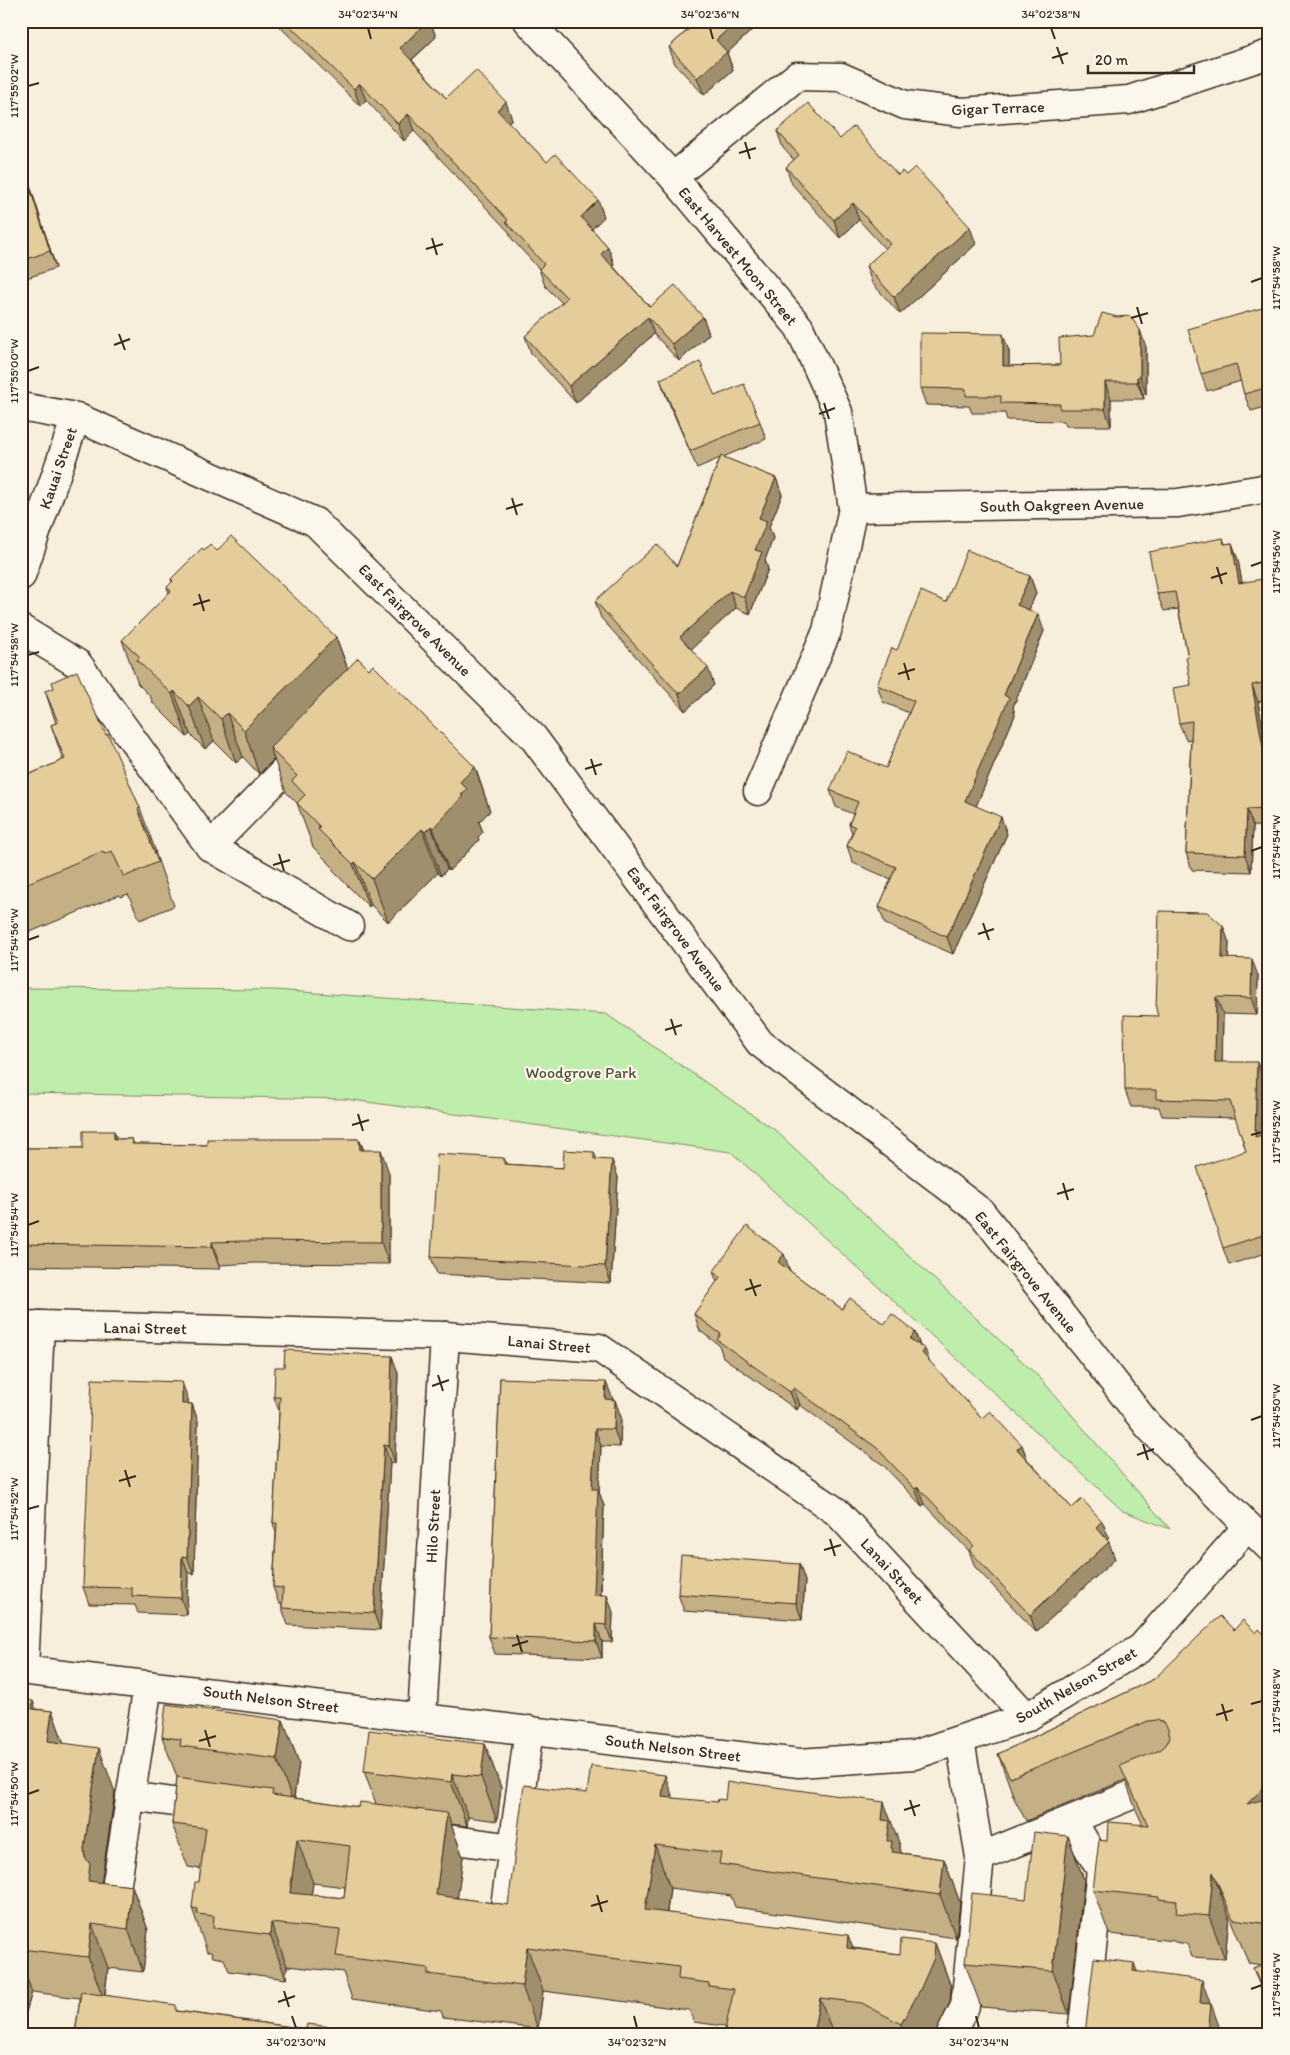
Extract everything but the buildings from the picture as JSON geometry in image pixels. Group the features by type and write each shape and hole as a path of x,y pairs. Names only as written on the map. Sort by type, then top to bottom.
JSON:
{"street":[{"name":"East Harvest Moon Street","path":"528,21 673,178 799,327 838,412 853,508 827,631 758,791"},
{"name":"Gigar Terrace","path":"673,178 797,76 841,77 905,105 961,112 1129,100 1269,54"},
{"name":"East Fairgrove Avenue","path":"21,407 76,417 315,522 533,737 760,1043 981,1212 1149,1427 1269,1547"},
{"name":"Kauai Street","path":"21,576 76,417"},
{"name":"South Oakgreen Avenue","path":"853,508 1178,503 1269,488"},
{"path":"21,629 78,664 210,847 349,926"},
{"path":"210,847 320,735"},
{"path":"23,1670 31,1326"},
{"name":"Lanai Street","path":"31,1326 445,1336 599,1348 836,1512 1027,1716"},
{"name":"Hilo Street","path":"422,1717 445,1336"},
{"name":"South Nelson Street","path":"23,1670 799,1763 914,1755 1027,1716 1141,1648 1248,1526"},
{"path":"115,1894 148,1685"},
{"path":"502,1928 529,1730"},
{"path":"951,2034 965,2006 980,1857 960,1740"},
{"path":"980,1857 1170,1779"},
{"path":"130,1796 238,1811"},
{"path":"1072,1820 1101,1870 1082,2034"},
{"path":"395,1832 513,1848"}],"green space":[{"name":"Woodgrove Park","path":"21,988 275,990 606,1014 775,1130 1040,1378 1170,1529 1123,1511 731,1152 345,1099 21,1093"}]}
